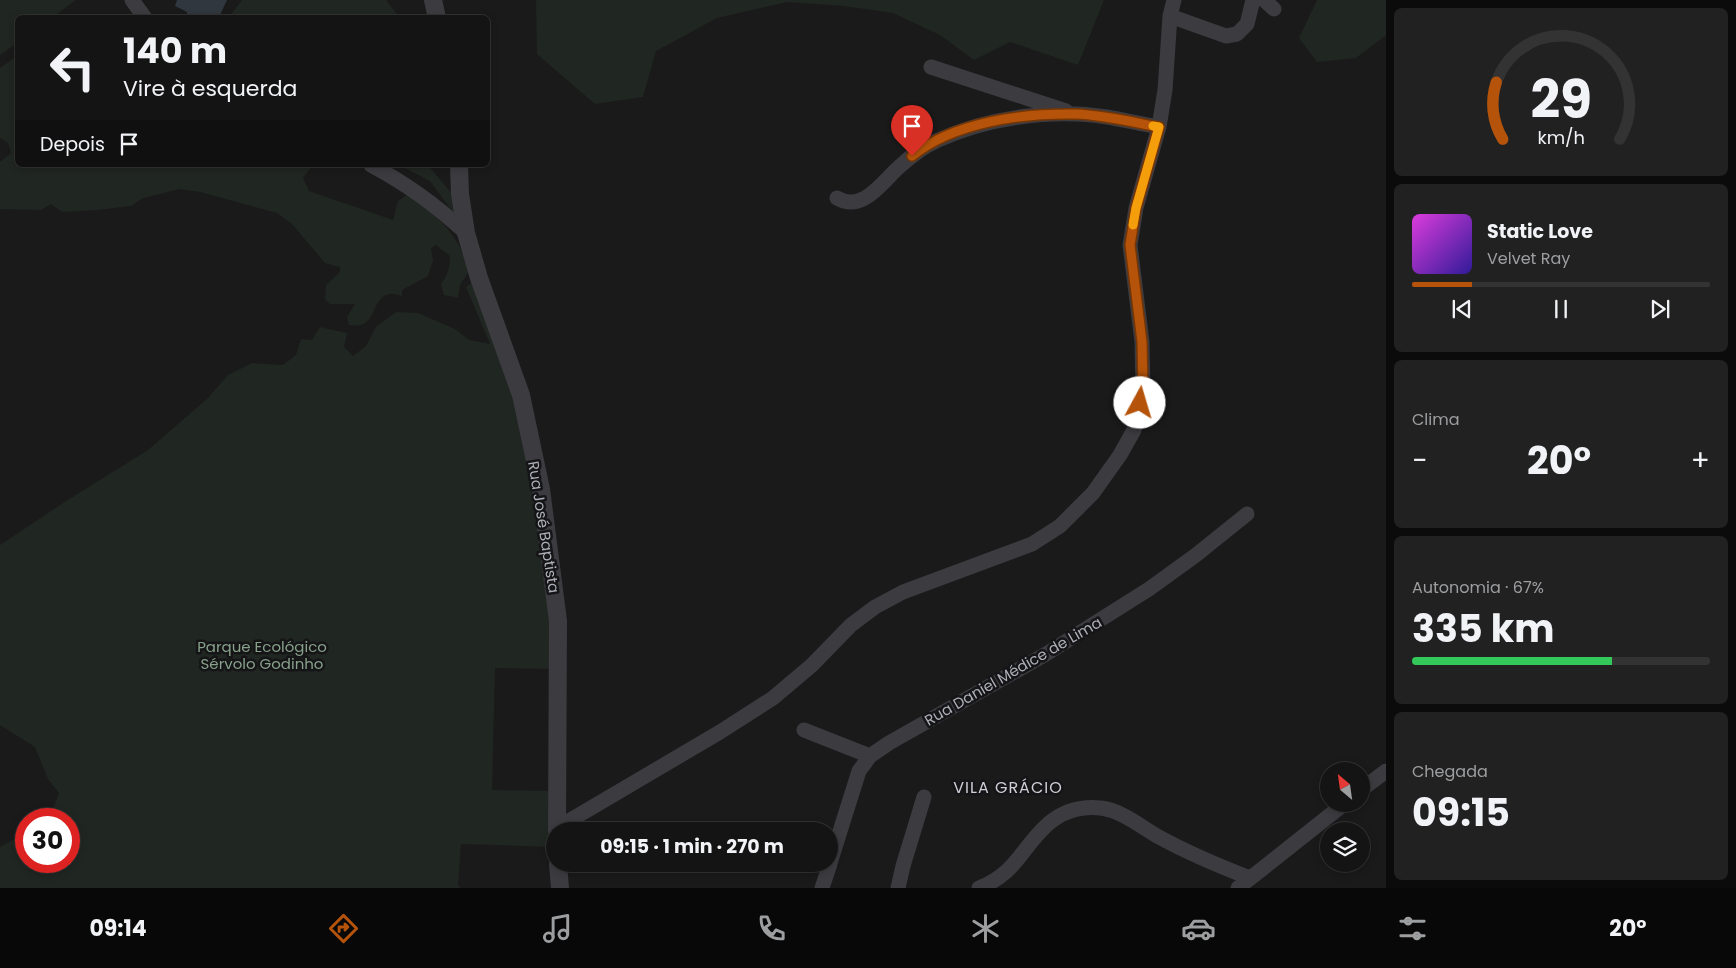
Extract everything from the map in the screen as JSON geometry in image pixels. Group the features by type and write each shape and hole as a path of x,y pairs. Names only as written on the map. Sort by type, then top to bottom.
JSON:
{"street":[{"path":"132,0 143,15"},
{"path":"433,0 436,15"},
{"path":"570,822 773,698 812,665 851,625 875,607 904,592 1032,544 1060,526 1093,493 1120,455 1134,430 1143,390 1142,342 1130,245 1136,208 1159,127 1165,90 1170,16 1174,0"},
{"path":"1170,16 1226,36 1237,34 1247,24 1253,0"},
{"path":"931,68 1077,114"},
{"path":"837,198 844,202 854,203 866,199 899,167 925,146 959,130 1018,117 1077,114 1106,117 1159,127"},
{"path":"374,167 433,204 466,233"},
{"name":"Rua José Baptista","path":"459,167 460,194 466,233 521,395 540,489 558,621 557,822"},
{"name":"Rua Daniel Médice de Lima","path":"838,837 859,770 870,756 889,743 1046,654 1149,589 1196,555 1247,514"},
{"path":"804,730 870,756"},
{"path":"1370,783 1386,771"},
{"path":"898,888 924,797"},
{"path":"979,888 995,881 1009,871 1047,825 1061,814 1075,809 1101,808 1122,814 1160,838 1202,858 1244,883 1334,812"},
{"path":"559,872 560,888"},
{"name":"Rua Daniel Médice de Lima","path":"822,888 827,872"}],"green space":[{"path":"0,0 76,0 56,15 15,15 15,44 0,55"},
{"path":"242,0 386,0 397,15 231,15"},
{"path":"536,0 1104,0 1078,65 1010,42 974,60 940,35 893,13 844,6 787,2 717,18 656,51 643,97 595,104 537,54"},
{"path":"1317,0 1386,0 1386,35 1356,58 1317,62 1299,38"},
{"path":"15,57 15,167 311,167 303,178 309,191 393,220 398,201 407,195 438,219 459,245 470,270 460,285 458,298 444,295 441,284 448,271 450,256 436,245 431,248 433,260 428,276 402,290 402,296 393,294 380,299 366,323 349,325 347,317 355,304 330,304 325,299 326,285 340,272 340,267 325,263 292,224 277,213 200,192 180,189 143,198 131,206 98,210 62,212 51,204 41,210 0,209 0,162 11,153 8,143 0,138 0,68"},
{"path":"403,167 430,167 458,201 458,219 430,181"},
{"name":"Parque Ecológico Sérvolo Godinho","path":"473,282 507,372 528,449 547,585 552,669 495,668 492,790 553,791 554,822 546,822 546,847 461,844 458,885 460,888 0,888 0,847 15,839 15,873 80,873 80,808 53,808 59,793 48,779 35,747 0,725 0,545 148,450 208,398 228,375 252,363 283,365 296,355 301,339 312,340 320,327 347,333 344,347 353,356 366,346 376,327 396,312 418,313 455,329 469,340 490,344 466,287"}],"shaded area":[{"path":"177,0 227,0 220,15 187,15 187,12 175,6"}],"slow traffic":[{"path":"1133,225 1146,170 1159,127 1153,126"}],"district":[{"name":"VILA GRÁCIO","path":"1008,787"}],"route":[{"path":"912,156 925,146 959,130 1018,117 1077,114 1106,117 1159,127 1136,208 1130,245 1142,342 1143,390 1140,403"}]}
